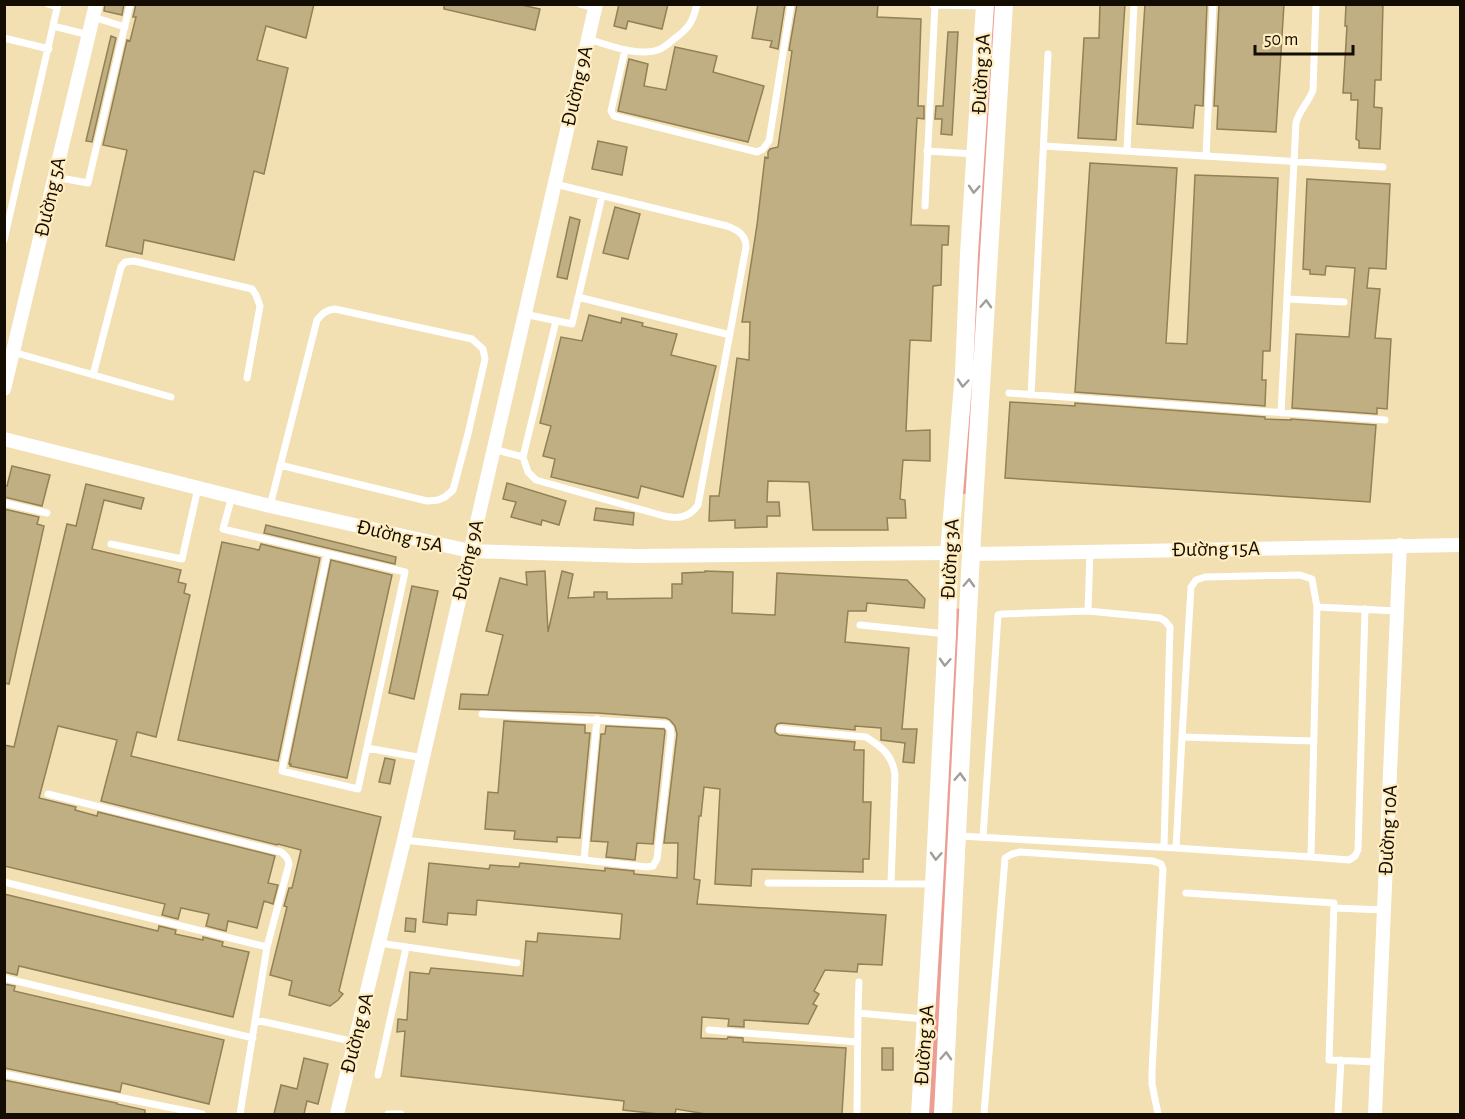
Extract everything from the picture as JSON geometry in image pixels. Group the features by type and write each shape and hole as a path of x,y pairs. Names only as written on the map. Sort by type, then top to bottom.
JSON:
{"street":[{"name":"Đường 3A","path":"943,1114 970,554 1004,4"},
{"name":"Đường 3A","path":"920,1114 947,634 949,553 964,372 985,5"},
{"name":"Đường 9A","path":"337,1114 404,840 596,6"},
{"name":"Đường 5A","path":"5,383 94,11"},
{"name":"Đường 15A","path":"4,439 270,506 470,551 633,556 949,553"},
{"name":"Đường 10A","path":"1375,1114 1400,545"},
{"name":"Đường 15A","path":"970,554 1461,545"},
{"path":"949,553 970,554"}],"lane":[{"path":"4,240 58,6 48,4"},
{"path":"55,177 88,183 130,4"},
{"path":"580,4 596,6"},
{"path":"588,39 625,50 650,52 661,49 690,26 697,4"},
{"path":"625,50 611,111 614,116 757,152 769,141 791,4"},
{"path":"1127,151 1134,4"},
{"path":"1206,156 1213,4"},
{"path":"1281,413 1294,161 1298,118 1313,90 1316,4"},
{"path":"924,206 934,5 985,5"},
{"path":"94,11 125,27"},
{"path":"53,26 89,35"},
{"path":"4,38 49,49"},
{"path":"1031,395 1048,54"},
{"path":"1044,146 1383,167"},
{"path":"927,151 976,154"},
{"path":"555,184 727,226 738,231 746,243 698,505 688,515 671,518 536,480 528,472 523,457 556,321"},
{"path":"524,314 572,324 602,196"},
{"path":"93,375 121,267 125,262 134,261 252,289 260,306 247,378"},
{"path":"578,297 730,336"},
{"path":"1287,299 1344,302"},
{"path":"270,506 280,465 317,320 323,312 335,309 472,339 483,349 485,359 464,452 453,490 445,497 427,501 280,465"},
{"path":"13,352 171,397"},
{"path":"1009,393 1385,420"},
{"path":"493,449 523,457"},
{"path":"111,544 182,559 198,488"},
{"path":"232,496 223,530 327,554 405,572 358,789 282,771 327,554"},
{"path":"4,503 47,513"},
{"path":"1088,611 1090,552"},
{"path":"1176,848 1191,587 1196,580 1205,577 1300,575 1312,579 1317,607 1311,857"},
{"path":"1317,607 1397,611"},
{"path":"957,836 1349,860 1358,850 1365,609"},
{"path":"983,837 998,615 1088,611 1160,618 1170,627 1164,847"},
{"path":"860,625 947,634"},
{"path":"404,840 653,866 657,859 671,734 666,724 482,714"},
{"path":"584,860 597,719"},
{"path":"780,729 866,737 889,757 894,764 895,775 891,883"},
{"path":"1182,737 1314,741"},
{"path":"367,748 423,758"},
{"path":"48,794 286,855 289,864 267,947 240,1114"},
{"path":"984,1114 1005,858 1020,852 1153,861 1161,864 1163,869 1152,1071 1158,1114"},
{"path":"4,882 267,947"},
{"path":"768,883 934,884"},
{"path":"1186,893 1334,903 1329,1060 1378,1062"},
{"path":"1334,908 1384,910"},
{"path":"379,943 517,963"},
{"path":"378,1075 406,948"},
{"path":"4,978 253,1038"},
{"path":"857,1112 859,982"},
{"path":"858,1013 926,1019"},
{"path":"256,1020 355,1042"},
{"path":"709,1030 857,1042"},
{"path":"1338,1114 1341,1060"},
{"path":"4,1074 202,1114"},
{"path":"388,1114 401,1114"}],"shaded area":[{"path":"992,5 996,5 967,494 961,494"},
{"path":"955,608 960,609 935,1114 927,1114"}],"building":[{"path":"105,4 124,4 122,15 104,11"},
{"path":"136,4 314,4 306,38 266,26 257,60 288,68 264,174 254,171 234,260 144,240 142,254 106,246 127,150 103,145 127,40 130,41 136,17 133,17"},
{"path":"444,4 517,4 540,9 535,30 444,9"},
{"path":"619,4 668,4 662,29 628,21 626,29 614,26"},
{"path":"758,4 785,4 778,49 770,47 772,41 752,38"},
{"path":"797,4 878,4 877,17 921,19 918,106 924,106 924,119 917,118 911,225 949,226 948,245 942,245 941,285 933,286 931,341 910,340 906,431 930,430 930,461 903,460 900,499 905,500 906,518 887,518 888,530 813,530 809,482 768,481 767,502 779,502 780,516 767,516 767,527 735,528 735,520 709,521 710,496 719,496 737,358 749,360 750,322 742,322 765,157 768,158 770,149 778,147 792,51 789,50"},
{"path":"1100,4 1125,4 1116,140 1078,138 1084,38 1099,38"},
{"path":"1145,4 1207,4 1203,106 1195,105 1193,128 1137,124"},
{"path":"1219,4 1284,4 1276,132 1217,129 1218,106 1214,106"},
{"path":"1346,4 1383,4 1381,80 1375,80 1374,107 1382,108 1380,149 1359,148 1359,141 1356,139 1358,100 1351,100 1351,93 1343,93"},
{"path":"948,32 958,32 952,135 941,134 942,119 935,119 936,106 943,106"},
{"path":"111,36 116,38 92,142 86,141"},
{"path":"675,47 717,56 713,72 764,86 748,142 618,111 629,59 648,64 644,86 666,90"},
{"path":"598,141 627,147 622,175 592,169"},
{"path":"1090,163 1177,168 1166,343 1187,344 1195,175 1278,178 1270,351 1263,351 1262,380 1266,380 1265,406 1075,392"},
{"path":"1307,179 1390,184 1386,269 1369,268 1367,288 1380,289 1375,338 1391,339 1387,409 1377,408 1377,414 1292,408 1296,334 1349,337 1355,268 1326,266 1325,275 1310,274 1310,270 1303,269"},
{"path":"615,207 640,214 628,259 603,253"},
{"path":"570,217 580,220 567,279 557,277"},
{"path":"589,315 621,323 622,318 643,323 642,326 677,334 671,355 716,366 683,497 641,486 638,498 551,477 555,459 543,456 551,426 540,423 561,337 582,341"},
{"path":"1010,402 1075,406 1075,403 1265,417 1265,419 1376,425 1370,502 1005,478"},
{"path":"12,466 50,475 42,506 4,497 4,486 7,486"},
{"path":"507,483 566,501 559,525 542,520 541,525 511,517 516,502 503,499"},
{"path":"86,484 144,498 141,509 104,500 92,549 181,570 178,582 186,584 184,593 190,595 156,737 137,732 131,756 381,817 339,991 343,994 330,1006 289,995 292,981 270,975 287,907 284,906 289,888 292,888 301,850 101,801 117,740 58,726 39,798 76,807 75,810 97,816 98,812 275,856 268,883 278,885 273,904 264,901 257,928 228,921 226,931 206,926 209,914 181,908 178,919 162,915 165,904 4,866 4,745 14,747 67,524 76,526"},
{"path":"596,508 634,513 633,525 594,520"},
{"path":"4,509 39,517 37,524 44,526 9,684 4,683"},
{"path":"266,525 396,557 395,564 264,533"},
{"path":"222,542 259,550 261,544 320,558 278,761 178,740"},
{"path":"331,560 392,575 347,778 289,764"},
{"path":"545,571 548,632 562,571 573,574 568,598 594,597 594,592 607,592 607,599 672,598 672,584 682,584 682,573 733,572 732,613 775,615 777,573 907,580 925,599 924,608 867,603 866,611 848,611 845,642 909,648 902,729 917,729 914,763 903,762 905,743 881,740 881,728 855,726 855,730 781,723 775,728 775,732 779,735 855,742 854,750 864,750 863,802 871,802 869,859 863,859 863,872 752,869 751,886 715,884 720,789 704,787 701,816 699,816 694,879 700,880 697,904 886,915 882,965 858,964 857,972 825,970 814,991 819,994 813,1004 817,1006 808,1024 744,1020 744,1027 728,1026 729,1019 702,1017 701,1038 743,1038 743,1042 846,1048 842,1114 706,1114 676,1109 675,1114 659,1114 623,1110 624,1101 401,1076 405,1031 397,1032 398,1019 407,1020 410,972 429,974 431,968 523,976 526,941 537,942 538,933 620,939 622,914 477,900 476,915 448,913 447,925 423,922 429,863 489,869 490,865 519,867 520,863 605,871 605,868 634,871 634,874 677,878 678,843 664,843 677,734 670,720 597,713 459,709 461,694 488,695 503,635 486,631 500,578 527,585 526,572"},
{"path":"412,586 438,591 414,699 389,693"},
{"path":"504,721 585,725 585,733 590,733 580,838 557,837 557,842 514,839 515,831 485,829 488,792 498,793"},
{"path":"606,726 664,729 665,731 653,844 637,843 635,860 606,857 608,842 591,841 601,734 605,734"},
{"path":"385,758 395,760 390,784 379,782"},
{"path":"4,894 158,931 159,926 176,930 175,934 203,940 203,937 223,942 222,946 249,952 233,1017 19,966 17,975 4,972"},
{"path":"406,918 416,919 415,932 405,931"},
{"path":"4,984 15,986 14,991 224,1040 209,1104 122,1083 120,1092 4,1068"},
{"path":"882,1048 893,1048 893,1070 882,1070"},
{"path":"304,1058 328,1064 318,1104 307,1101 304,1114 274,1114 281,1085 297,1089"},
{"path":"4,1080 117,1103 145,1110 145,1114 4,1114"}]}
